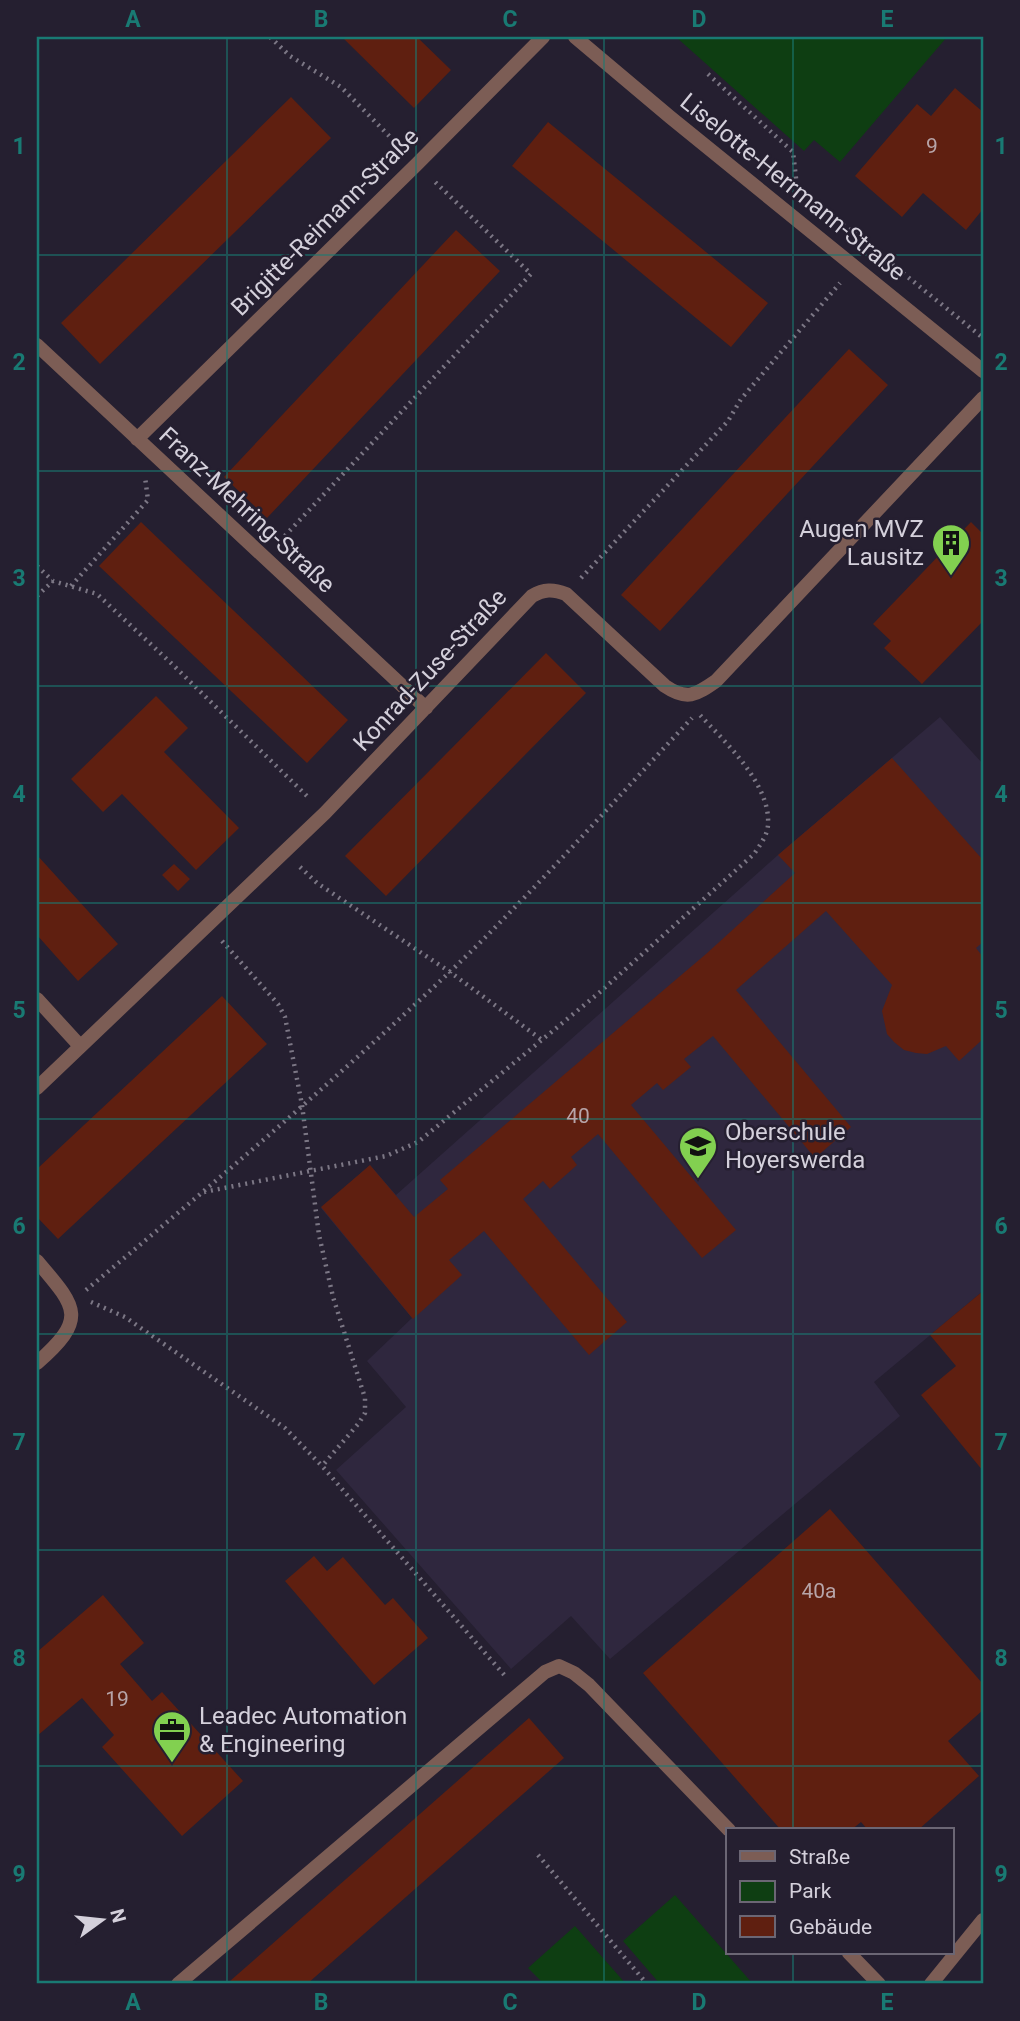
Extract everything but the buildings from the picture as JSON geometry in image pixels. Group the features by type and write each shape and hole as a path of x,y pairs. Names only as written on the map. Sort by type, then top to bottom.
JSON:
{"street":[{"name":"Brigitte-Reimann-Straße","path":"137,439 543,37"},
{"name":"Liselotte-Herrmann-Straße","path":"575,37 983,372"},
{"name":"Franz-Mehring-Straße","path":"37,345 426,708"},
{"path":"566,594 665,686 683,696 693,695 716,681 983,398"},
{"name":"Konrad-Zuse-Straße","path":"37,1088 325,813 532,596 541,591 554,590 566,594"},
{"path":"37,999 80,1046"},
{"path":"37,1261 74,1301 71,1325 60,1343 37,1363"},
{"path":"178,1984 545,1672 559,1666 574,1673 598,1694 727,1828"},
{"path":"930,1984 983,1920"},
{"path":"850,1954 879,1984"}],"path":[{"path":"264,557 531,274 341,87 290,56 270,37"},
{"path":"708,74 793,152 797,187 983,338"},
{"path":"566,594 728,421 741,398 854,266"},
{"path":"71,586 148,500 144,475 159,459"},
{"path":"37,566 53,581 97,594 325,813"},
{"path":"37,596 53,581"},
{"path":"74,1301 204,1192 450,972 519,905 698,712 753,777 767,810 768,826 754,854 600,992 418,1142 386,1156 204,1192"},
{"path":"285,851 317,883 450,972 542,1040"},
{"path":"208,925 278,1004 285,1017 302,1105 319,1235 333,1297 365,1398 365,1413 359,1423 322,1466"},
{"path":"74,1301 125,1317 263,1410 285,1428 322,1466 520,1693"},
{"path":"538,1856 647,1984"}],"shaded area":[{"name":"Oberschule Hoyerswerda","path":"940,717 983,764 983,1291 874,1382 900,1416 610,1659 571,1616 511,1669 336,1470 406,1407 367,1361 412,1318 321,1208 370,1165 396,1195 778,855"}],"green space":[{"path":"676,37 947,37 840,162 814,140 804,151"},
{"path":"675,1895 753,1984 660,1984 623,1941"},
{"path":"575,1926 626,1984 544,1984 528,1968"}],"place":[{"name":"Augen MVZ Lausitz","path":"951,577"},
{"name":"Oberschule Hoyerswerda","path":"698,1180"},
{"name":"Leadec Automation & Engineering","path":"172,1764"}]}
